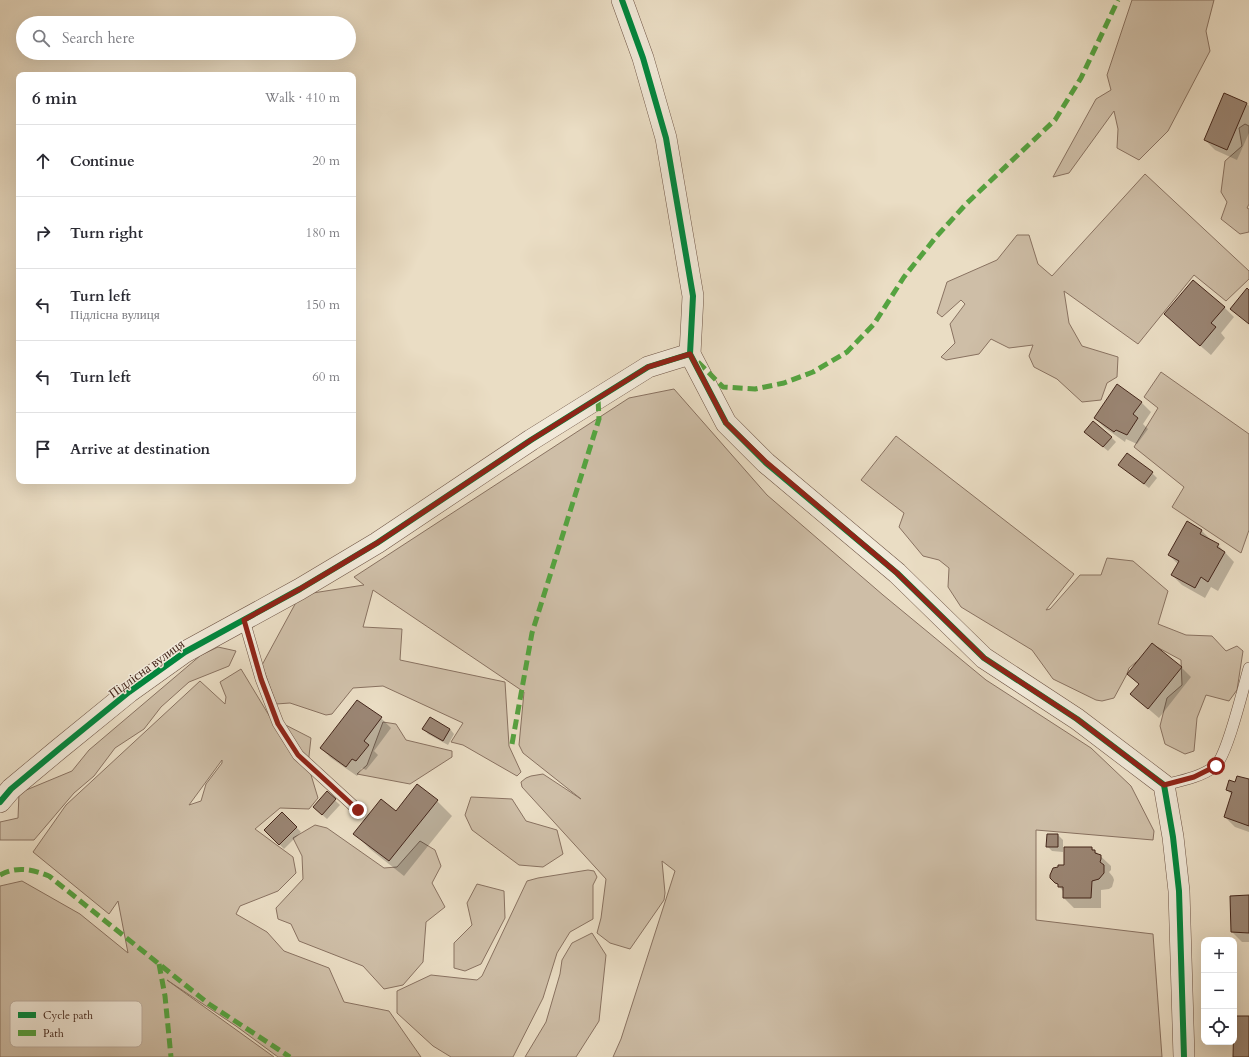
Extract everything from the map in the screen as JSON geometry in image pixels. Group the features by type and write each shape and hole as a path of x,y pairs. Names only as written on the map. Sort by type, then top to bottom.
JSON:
{"street":[{"path":"622,0 643,58 666,138 693,296 690,354 726,423 766,462 897,573 984,658 1077,719 1164,785 1173,837 1179,891 1184,1057"},
{"name":"Підлісна вулиця","path":"0,802 11,790 129,692 185,652 300,589 377,543 531,440 648,367 690,354"}],"lane":[{"path":"244,620 261,679 278,724 298,755 358,810"},
{"path":"1164,785 1194,777 1216,766 1226,748 1249,668"}],"shaded area":[{"path":"1132,0 1214,0 1206,31 1210,51 1168,131 1139,160 1117,148 1118,129 1114,111 1069,173 1053,177 1096,99 1111,90 1107,75"},
{"path":"1245,124 1249,126 1249,204 1247,208 1249,209 1249,232 1240,234 1221,219 1227,202 1221,192 1225,161 1242,146 1239,128"},
{"path":"1145,174 1249,271 1249,279 1226,301 1194,275 1138,344 1064,291 1069,323 1082,346 1118,357 1117,377 1107,383 1101,400 1082,402 1057,379 1034,367 1029,356 1033,345 1009,348 991,339 979,354 946,360 941,357 955,343 950,324 965,304 961,300 942,317 937,313 947,282 997,260 1017,235 1029,235 1038,264 1052,276"},
{"path":"1161,372 1249,434 1249,530 1241,553 1172,507 1184,487 1134,447 1158,408 1144,397"},
{"path":"674,389 767,495 883,595 986,680 1091,748 1131,786 1154,831 1153,840 1036,830 1036,920 1153,934 1162,1057 613,1057 621,1039 675,871 662,861 665,893 664,900 630,949 610,943 597,933 601,918 606,879 522,787 521,782 526,778 543,774 581,799 523,753 519,745 524,692 373,590 363,627 402,629 400,660 505,682 509,746 521,772 517,776 463,745 451,742 463,723 383,686 353,688 332,714 326,715 290,703 276,704 262,665 300,595 364,585 354,577 629,398"},
{"path":"896,436 1074,574 1046,610 1050,609 1080,575 1101,575 1107,558 1133,561 1168,591 1158,624 1186,635 1212,636 1226,651 1237,646 1243,651 1237,690 1229,701 1206,695 1197,718 1194,751 1185,754 1165,744 1160,726 1167,698 1182,685 1181,660 1155,646 1129,668 1114,698 1102,701 1096,700 1053,679 1032,650 961,607 948,587 949,568 939,560 923,556 899,527 904,513 861,480"},
{"path":"218,647 236,651 229,666 189,682 161,707 144,729 115,748 94,776 74,793 34,840 0,840 0,822 18,818 19,793 72,771 89,750 201,655"},
{"path":"241,669 270,717 311,738 308,765 318,798 309,809 280,808 255,829 293,857 296,873 278,891 240,906 236,914 267,932 284,951 329,968 344,1002 389,1011 421,1057 278,1057 236,1026 167,980 274,1057 0,1057 0,886 22,881 80,914 128,953 118,901 109,914 33,852 66,805 200,681 225,704 226,697 220,682","holes":["222,760 222,763 206,784 201,801 189,805"]},
{"path":"383,722 396,724 406,740 452,751 452,757 410,784 357,774 367,765"},
{"path":"471,797 512,799 526,821 557,830 563,854 543,867 519,865 472,830 465,815"},
{"path":"315,825 327,828 384,868 397,867 420,841 435,850 441,866 432,883 445,907 426,922 423,962 403,985 384,989 363,966 299,941 291,924 278,919 276,908 303,879 302,856 293,838"},
{"path":"588,870 594,871 597,877 593,885 593,919 570,932 557,953 543,998 513,1057 451,1057 433,1046 397,1013 397,991 431,975 477,980 482,976 527,881"},
{"path":"477,884 504,891 505,918 481,964 465,971 454,968 454,943 472,925 467,903"},
{"path":"592,933 606,955 599,1021 576,1057 525,1057 546,1022 560,974 562,960 572,943"}],"building":[{"path":"1224,93 1247,103 1227,150 1204,140"},
{"path":"1193,280 1225,307 1211,323 1216,327 1200,346 1164,314"},
{"path":"1247,288 1249,290 1249,324 1230,309"},
{"path":"1117,384 1142,402 1133,414 1138,418 1127,435 1116,430 1114,432 1094,418"},
{"path":"1093,421 1112,437 1103,447 1084,432"},
{"path":"1127,453 1153,472 1144,484 1118,465"},
{"path":"1187,521 1202,530 1200,534 1219,544 1217,547 1225,552 1208,582 1201,577 1195,588 1171,575 1179,561 1168,555"},
{"path":"1152,643 1182,667 1148,709 1130,694 1139,684 1127,674"},
{"path":"357,700 382,717 364,741 369,745 356,761 352,759 346,767 320,748"},
{"path":"430,717 450,729 443,741 422,729"},
{"path":"1237,776 1249,779 1249,826 1224,817 1232,792 1226,790 1229,780 1235,782"},
{"path":"417,784 438,800 389,861 353,834 381,799 396,811"},
{"path":"327,791 336,799 322,815 313,807"},
{"path":"282,812 297,827 279,845 264,830"},
{"path":"1047,834 1058,834 1058,847 1046,847"},
{"path":"1064,847 1092,847 1092,850 1095,850 1095,853 1101,855 1100,862 1104,865 1104,873 1099,879 1092,881 1091,898 1063,898 1063,887 1058,887 1058,884 1050,878 1053,868 1058,867 1058,865 1064,865"},
{"path":"1249,895 1249,933 1231,932 1230,896"},
{"path":"1237,1016 1249,1016 1249,1057 1233,1057 1233,1045 1237,1045"}],"marked path":[{"path":"698,362 723,387 755,389 784,383 813,372 847,352 874,324 904,277 936,237 967,203 1055,120 1081,78 1118,0"},
{"path":"512,744 532,633 599,419 598,399"},
{"path":"0,875 12,870 30,870 49,876 209,1004 290,1057"},
{"path":"159,964 165,996 171,1057"}],"cycle path":[{"path":"622,0 643,58 666,138 693,296 690,354 726,423 766,463 897,573 984,658 1077,719 1164,785 1173,837 1179,891 1184,1057"},
{"path":"0,802 11,789 129,692 185,652 300,589 377,543 531,440 648,367 690,354"}],"route":[{"path":"358,810 298,755 278,724 261,679 244,620 300,589 377,543 531,440 648,367 690,354 726,423 766,462 897,573 984,658 1077,719 1164,785 1194,777 1216,766"}]}
